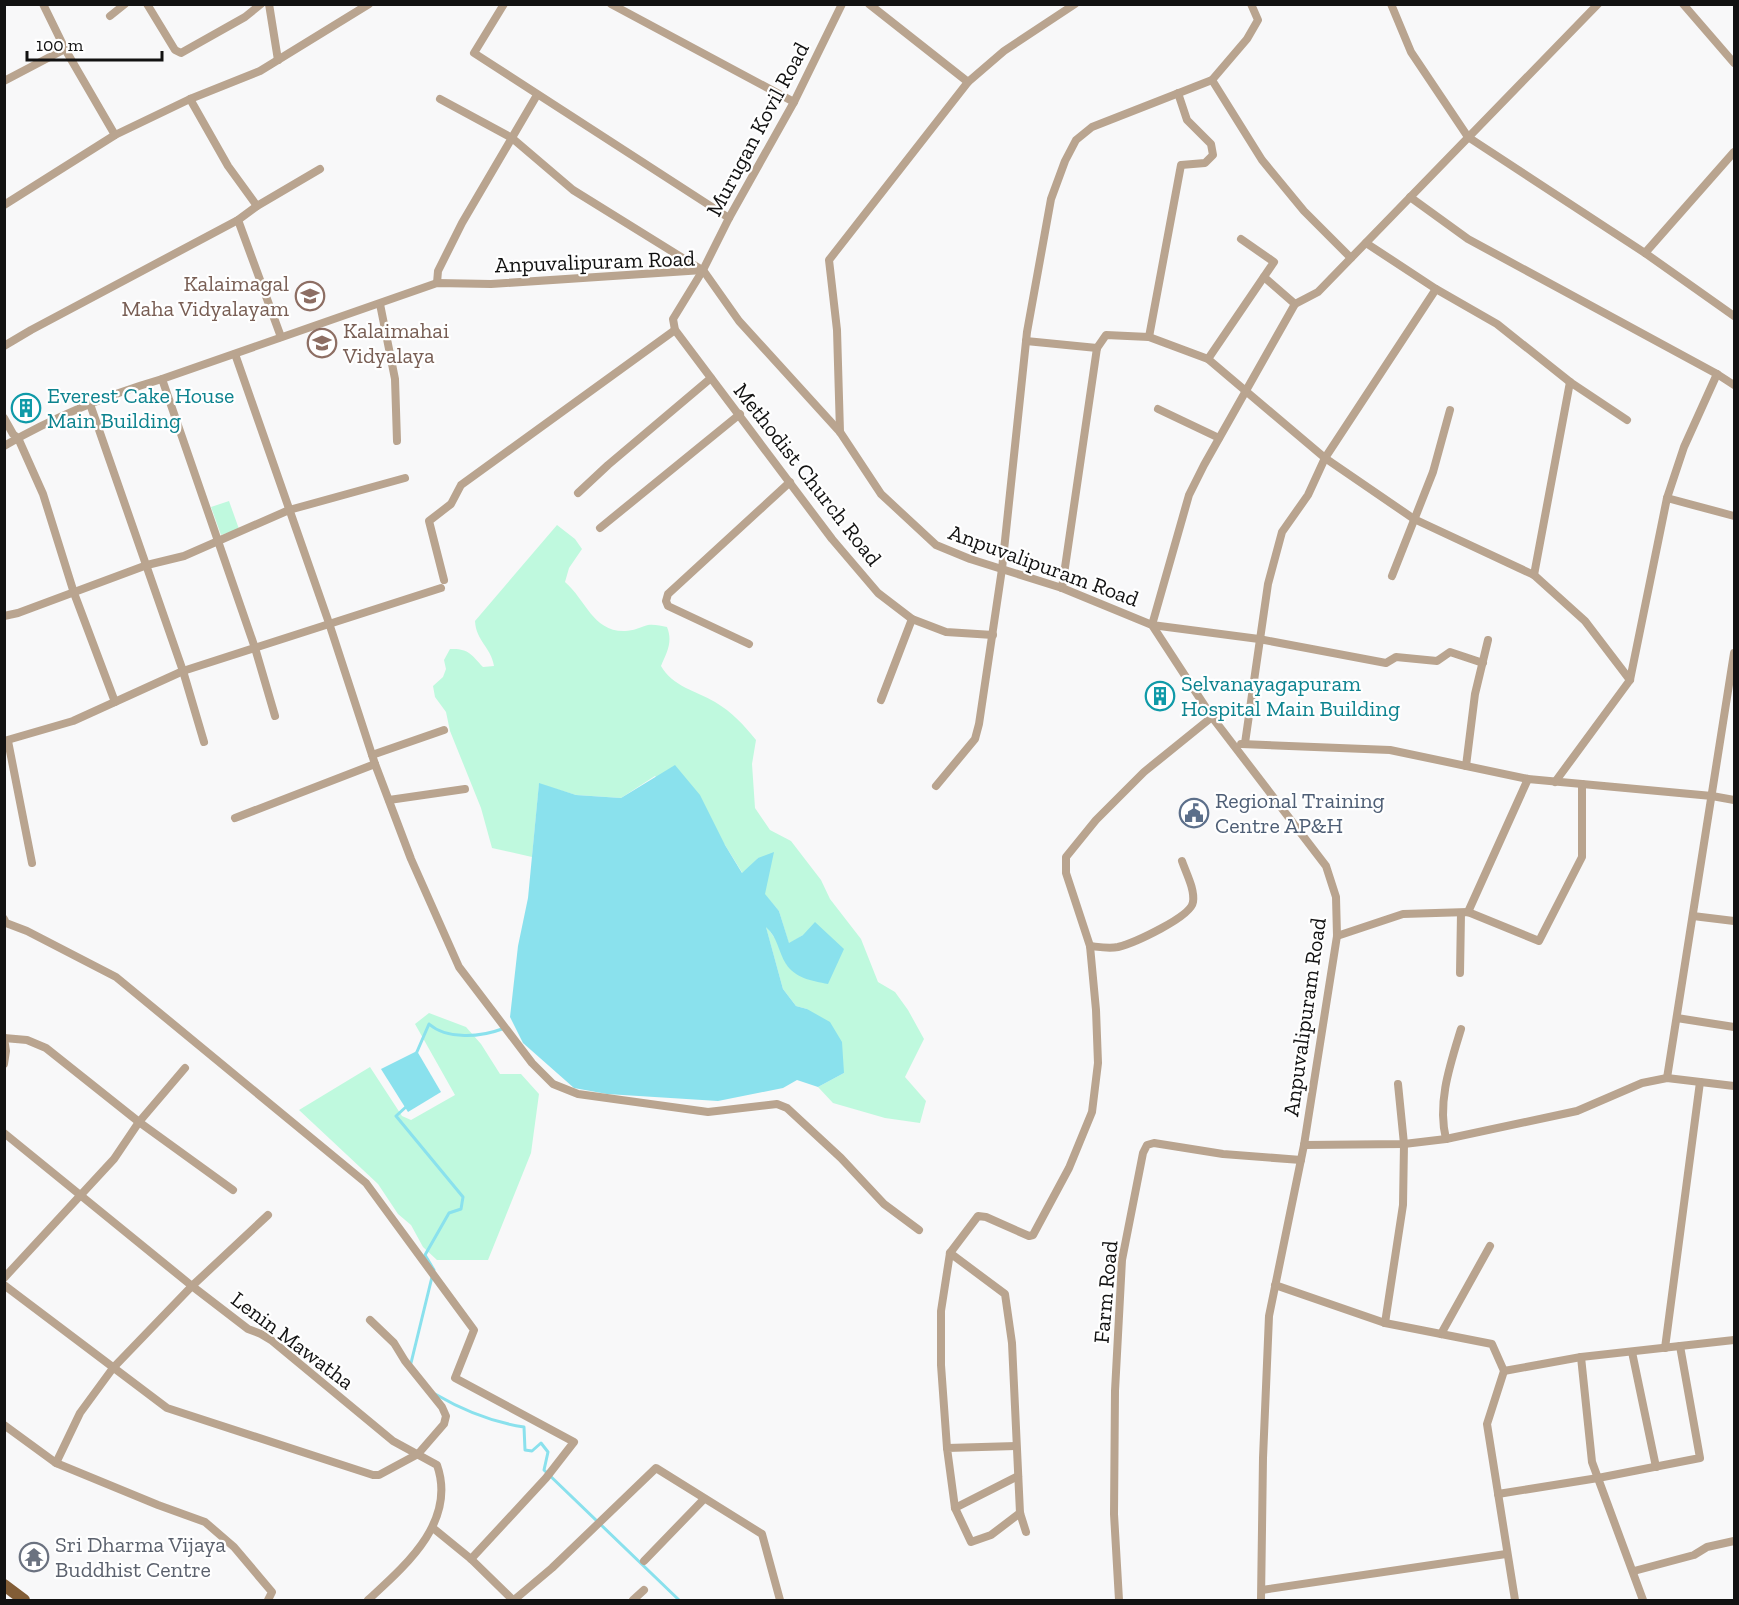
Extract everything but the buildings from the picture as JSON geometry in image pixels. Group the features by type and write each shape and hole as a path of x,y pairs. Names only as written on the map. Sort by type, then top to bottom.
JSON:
{"main road":[{"path":"4,1585 24,1600"}],"street":[{"path":"43,4 65,49 116,135"},
{"path":"110,16 125,4"},
{"path":"147,4 175,50 181,53 245,17 261,4"},
{"path":"269,4 278,60"},
{"path":"4,205 116,135 190,99 260,71 369,4"},
{"path":"504,4 474,53 729,218"},
{"path":"611,4 794,102"},
{"name":"Murugan Kovil Road","path":"702,270 794,102 842,4"},
{"path":"869,4 968,82"},
{"path":"840,432 837,330 829,260 968,82 1004,51 1075,4"},
{"path":"936,786 975,739 979,724 1002,569 1026,342 1051,199 1065,161 1076,140 1092,127 1212,80 1247,39 1258,20 1251,4"},
{"path":"1390,4 1411,52 1468,137 1645,253 1734,316"},
{"path":"1483,663 1450,652 1437,661 1396,657 1386,663 1259,639 1152,625 1189,495 1244,391 1295,304 1318,292 1598,4"},
{"path":"1683,4 1734,63"},
{"path":"4,81 65,49"},
{"path":"1212,80 1262,160 1304,211 1351,258"},
{"path":"1149,338 1181,165 1205,162 1213,155 1211,144 1186,120 1178,93"},
{"path":"437,283 438,271 462,223 537,95"},
{"path":"190,99 228,166 257,206"},
{"path":"32,863 6,741 73,721 183,671 443,584 429,521 451,504 461,485 675,330 673,319 702,270 573,189 512,138 440,99"},
{"path":"1645,253 1734,152"},
{"path":"4,346 238,220 257,206 320,169"},
{"path":"1410,198 1468,238 1734,385"},
{"path":"238,220 281,337"},
{"path":"1208,359 1274,262 1241,239"},
{"path":"1366,243 1436,289 1497,324 1569,382 1627,420"},
{"name":"Anpuvalipuram Road","path":"4,446 90,404 131,388 437,283 491,284 702,270 739,321 840,432 881,494 936,545 1062,588 1152,625 1212,717 1326,866 1336,897 1337,936 1304,1145 1269,1316 1263,1458 1262,1600"},
{"path":"1264,278 1295,304"},
{"path":"1245,743 1268,585 1282,532 1308,495 1325,458 1436,289"},
{"path":"380,304 395,379 398,441"},
{"name":"Methodist Church Road","path":"675,330 832,539 878,593 912,619 946,632 993,635"},
{"path":"1062,588 1097,348 1106,335 1149,338 1208,359 1325,458 1414,519 1534,575 1584,621 1630,680"},
{"path":"1026,342 1097,348"},
{"path":"235,354 329,623 373,760 411,860 459,967 532,1063 554,1084 578,1094 708,1112 777,1104 787,1108 841,1158 884,1204 919,1230"},
{"path":"1555,782 1630,680 1667,498 1684,447 1717,374"},
{"path":"578,493 711,378"},
{"path":"162,379 255,648 275,716"},
{"path":"1534,575 1569,382"},
{"path":"90,404 183,671 204,742"},
{"path":"1158,409 1219,438"},
{"path":"1392,576 1433,472 1450,410"},
{"path":"600,528 740,414"},
{"path":"4,418 13,434 18,438 44,494 74,593 115,702"},
{"path":"4,616 74,593 147,565 184,556 289,510 405,478"},
{"path":"749,644 669,606 666,602 668,594 790,482"},
{"path":"1667,498 1734,516"},
{"path":"880,700 912,619"},
{"path":"1466,766 1475,694 1488,640"},
{"path":"1667,1078 1712,796 1732,688 1734,653"},
{"path":"1020,1513 991,1535 971,1542 955,1508 947,1448 941,1365 941,1311 950,1253 978,1216 986,1217 1029,1236 1033,1235 1070,1168 1092,1112 1098,1063 1090,946 1066,873 1066,858 1096,820 1144,772 1212,717"},
{"path":"235,818 444,730"},
{"path":"1234,746 1245,743 1390,750 1528,779 1734,800"},
{"path":"1460,973 1464,912 1528,779"},
{"path":"1337,936 1403,914 1464,912 1539,941 1582,857 1582,784"},
{"path":"389,800 465,789"},
{"path":"1090,946 1112,948 1121,946 1157,931 1189,910 1194,903 1193,891 1182,861"},
{"path":"1693,916 1734,921"},
{"path":"4,919 6,923 27,931 116,977 366,1183 474,1330 455,1377 574,1442 549,1474 471,1559"},
{"path":"1677,1018 1734,1027"},
{"path":"1446,1139 1442,1117 1446,1085 1461,1029"},
{"path":"4,1064 6,1051 4,1038 27,1040 46,1048 139,1122 233,1190"},
{"path":"4,1278 114,1159 139,1122 185,1068"},
{"path":"1304,1145 1404,1144 1446,1139 1577,1111 1642,1083 1667,1078 1734,1086"},
{"path":"1665,1348 1700,1082"},
{"path":"1385,1323 1403,1205 1404,1144 1398,1084"},
{"name":"Lenin Mawatha","path":"4,1133 192,1286 248,1329 271,1340 393,1442 437,1465 442,1479 440,1503 434,1528 424,1543 368,1600"},
{"name":"Farm Road","path":"1119,1600 1114,1515 1115,1391 1122,1260 1143,1153 1147,1145 1154,1143 1223,1154 1301,1160"},
{"path":"56,1463 80,1413 114,1368 192,1286 268,1215"},
{"path":"1441,1334 1490,1246"},
{"path":"950,1253 1005,1294 1012,1343 1020,1513 1026,1532"},
{"path":"4,1285 167,1408 380,1475 418,1454 444,1424 446,1416 442,1407 405,1361 394,1343 370,1320"},
{"path":"1275,1285 1385,1323 1492,1344 1504,1371 1487,1424 1515,1600"},
{"path":"1504,1371 1581,1357 1734,1340"},
{"path":"1498,1494 1698,1459 1700,1455 1680,1346"},
{"path":"1632,1352 1656,1467"},
{"path":"1581,1357 1592,1462 1643,1600"},
{"path":"4,1425 56,1463 205,1522 234,1547 259,1575 272,1592 268,1600"},
{"path":"947,1448 1016,1446"},
{"path":"434,1528 471,1559 513,1600 552,1568 656,1468 762,1534 780,1600"},
{"path":"955,1508 1018,1476"},
{"path":"644,1561 704,1499"},
{"path":"1634,1571 1694,1555 1707,1547 1734,1541"},
{"path":"1262,1590 1506,1554"},
{"path":"633,1600 644,1590"}],"green space":[{"path":"229,501 239,529 221,535 211,507"},
{"path":"557,525 575,539 582,549 569,568 565,582 597,621 614,630 628,631 650,625 667,627 669,642 661,666 666,673 671,679 727,710 756,740 752,764 755,808 770,830 791,841 821,880 830,899 861,939 878,982 895,992 924,1039 905,1077 926,1101 920,1123 885,1118 833,1103 818,1087 844,1073 807,1009 796,1006 783,989 765,924 778,943 787,965 803,935 789,944 779,911 764,894 758,858 743,874 725,845 655,776 621,798 576,795 539,784 532,857 492,848 481,808 450,731 446,712 435,697 433,686 443,677 446,669 444,660 450,649 469,653 483,667 494,666 478,634 475,621"},
{"path":"429,1013 466,1027 481,1044 500,1074 521,1074 539,1094 531,1153 488,1260 437,1260 423,1247 411,1225 398,1214 378,1184 299,1110 370,1067 402,1116 411,1120 455,1095 415,1024"}],"water":[{"path":"675,765 700,795 742,873 758,858 774,852 765,894 779,911 789,943 803,935 815,922 844,949 828,984 810,980 790,969 766,927 783,989 796,1006 807,1009 830,1022 842,1042 844,1073 818,1087 797,1080 783,1088 718,1101 607,1094 574,1088 523,1043 510,1017 518,946 528,898 539,783 576,795 621,798"},
{"path":"417,1051 441,1092 408,1112 381,1069"}],"waterway":[{"path":"416,1054 429,1024 445,1033 464,1036 502,1029"},
{"path":"407,1106 396,1116 463,1197 461,1209 449,1213 425,1255 434,1270"},
{"path":"411,1363 432,1277"},
{"path":"435,1394 478,1415 524,1427 525,1450 532,1451 541,1443 548,1452 544,1470 679,1600"}],"place":[{"name":"Kalaimagal Maha Vidyalayam","path":"310,296"},
{"name":"Kalaimahai Vidyalaya","path":"322,343"},
{"name":"Everest Cake House Main Building","path":"26,408"},
{"name":"Selvanayagapuram Hospital Main Building","path":"1160,696"},
{"name":"Regional Training Centre AP&H","path":"1194,813"},
{"name":"Sri Dharma Vijaya Buddhist Centre","path":"34,1557"}]}
